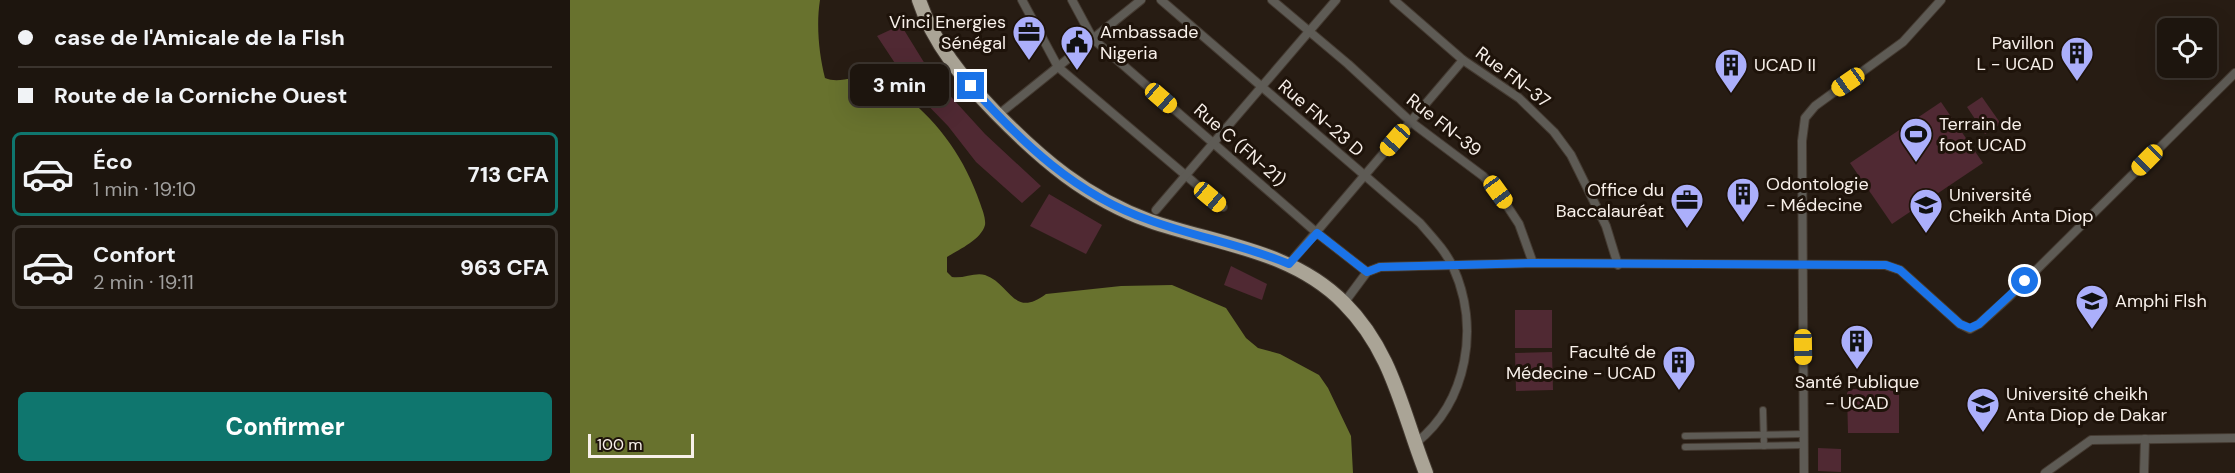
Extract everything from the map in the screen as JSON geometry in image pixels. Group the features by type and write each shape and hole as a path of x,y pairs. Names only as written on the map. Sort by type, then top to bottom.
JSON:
{"highway":[{"path":"911,0 932,45 956,81 1029,158 1051,177 1087,201 1128,221 1274,266 1306,284 1333,304 1357,330 1383,372 1417,473"},
{"path":"919,0 933,31 954,65 998,115 1046,162 1079,186 1111,204 1150,221 1257,252 1289,264 1344,303 1375,342 1390,368 1426,473"}],"street":[{"path":"1022,0 1058,67 1223,207"},
{"name":"Rue C (FN-21)","path":"1072,0 1093,39 1317,233 1367,272"},
{"path":"998,115 1141,0"},
{"name":"Rue FN-23 D","path":"1161,0 1419,223 1443,250 1453,267 1466,308 1466,355 1458,385 1449,404 1438,422 1416,443"},
{"name":"Rue FN-39","path":"1272,0 1348,64 1411,122 1483,176 1498,192 1519,224 1533,263"},
{"path":"1156,210 1336,0"},
{"name":"Rue FN-37","path":"1394,0 1463,60 1519,98 1554,132 1571,155 1602,218 1617,256 1618,265"},
{"path":"1804,473 1802,141 1805,118 1815,106 1902,42 1941,0"},
{"path":"1289,264 1463,60"},
{"path":"1344,303 1367,272 1380,267 1453,267 1533,263 1892,266 1900,270 1963,327 1974,327 2008,297 2235,73"},
{"path":"1763,410 1764,446"},
{"path":"1685,436 1804,434"},
{"path":"1711,436 1711,447"},
{"path":"1743,436 1744,446"},
{"path":"2046,473 2091,440 2235,438"},
{"path":"2144,473 2145,439"},
{"path":"1685,447 1804,445"}],"shaded area":[{"path":"570,0 820,0 819,39 825,78 839,80 876,76 889,82 929,118 950,144 967,172 983,211 985,225 974,240 947,257 947,272 952,277 985,275 994,279 1013,297 1026,303 1035,301 1046,294 1121,286 1172,285 1226,308 1246,338 1258,348 1280,354 1319,375 1328,388 1351,436 1353,473 570,473"},
{"path":"901,25 933,77 985,134 1041,186 1022,203 976,162 948,126 912,89 877,36"},
{"path":"1982,97 2001,124 1985,134 1967,107"},
{"name":"Terrain de foot UCAD","path":"1941,102 1983,163 1892,224 1850,163"},
{"path":"1049,194 1102,225 1086,254 1030,226"},
{"path":"1231,266 1267,284 1262,300 1224,285"},
{"path":"1515,310 1552,310 1552,348 1515,348"},
{"path":"1552,352 1553,390 1516,391 1515,353"},
{"path":"1850,389 1895,390 1899,393 1899,433 1848,433 1847,393"},
{"path":"1818,448 1841,449 1841,472 1818,471"}],"place":[{"name":"Vinci Energies Sénégal","path":"1029,61"},
{"name":"Ambassade Nigeria","path":"1077,71"},
{"name":"Pavillon L - UCAD","path":"2077,82"},
{"name":"UCAD II","path":"1731,94"},
{"name":"Terrain de foot UCAD","path":"1916,163"},
{"name":"Odontologie - Médecine","path":"1743,223"},
{"name":"Office du Baccalauréat","path":"1687,229"},
{"name":"Université Cheikh Anta Diop","path":"1926,234"},
{"name":"Amphi Flsh","path":"2092,330"},
{"name":"Santé Publique - UCAD","path":"1857,370"},
{"name":"Faculté de Médecine - UCAD","path":"1679,391"},
{"name":"Université cheikh Anta Diop de Dakar","path":"1983,433"}],"route":[{"path":"971,86 1040,156 1094,195 1150,221 1267,255 1289,264 1317,233 1367,272 1380,267 1453,267 1533,263 1886,265 1900,270 1966,328 1979,324 2025,281"}]}
